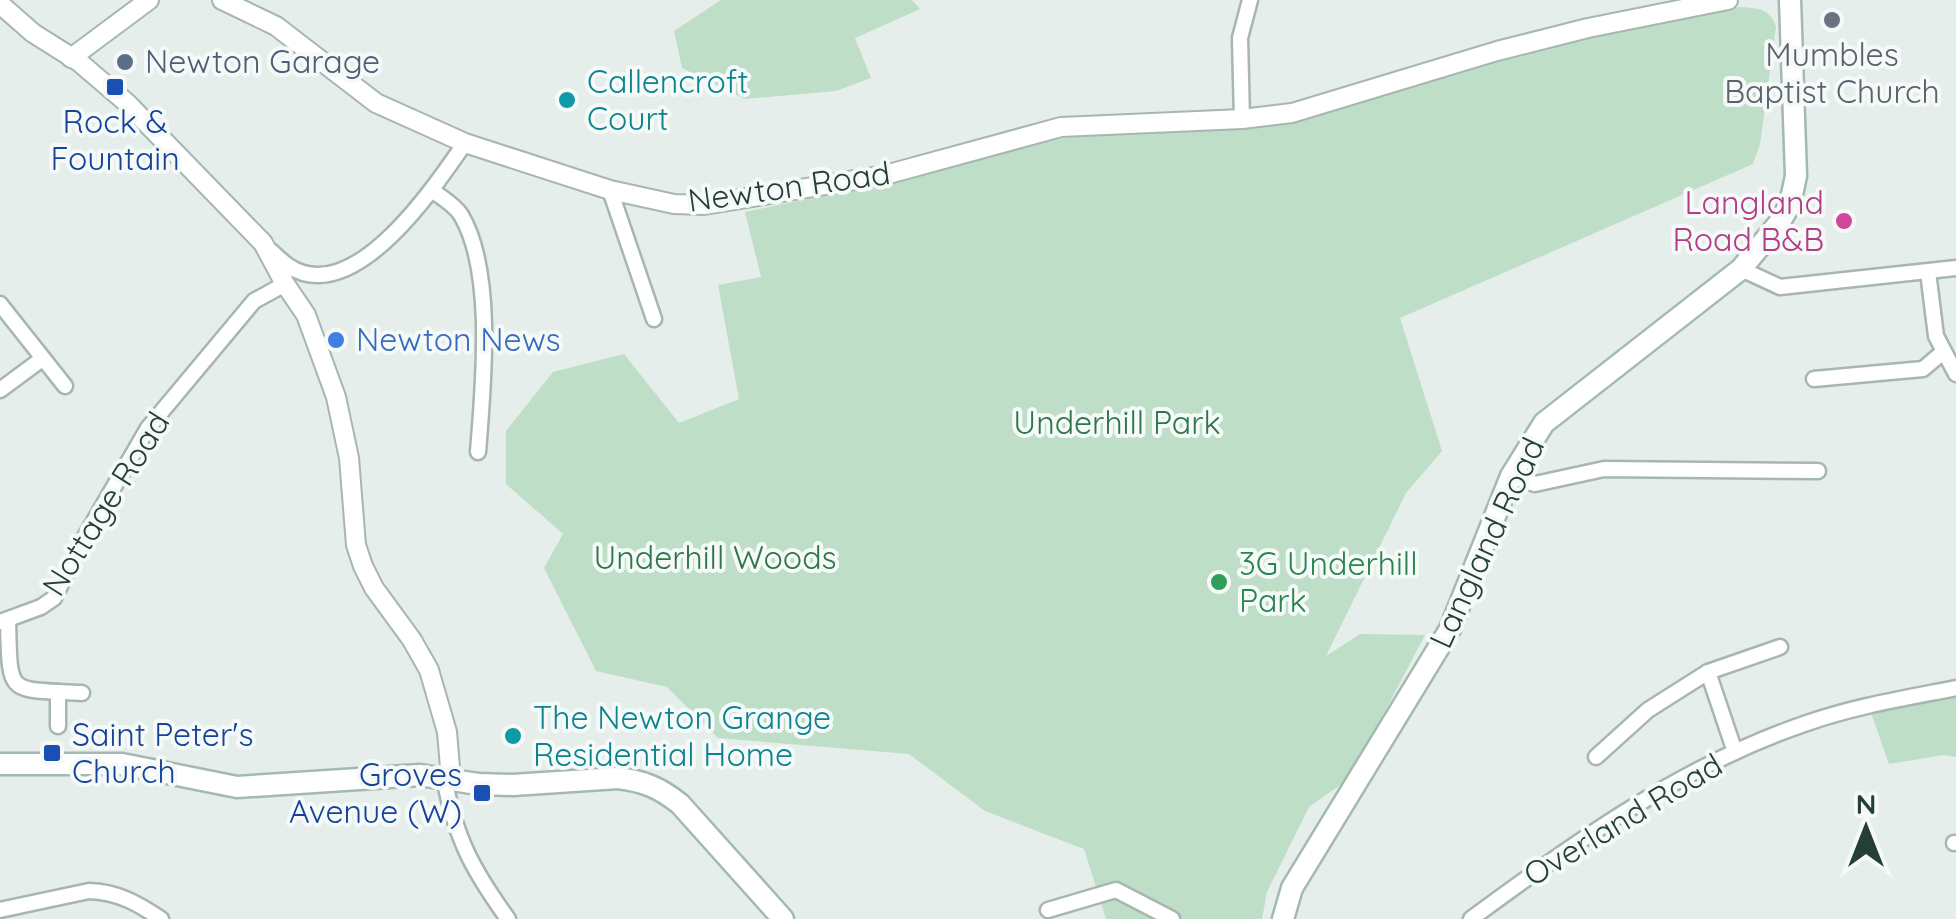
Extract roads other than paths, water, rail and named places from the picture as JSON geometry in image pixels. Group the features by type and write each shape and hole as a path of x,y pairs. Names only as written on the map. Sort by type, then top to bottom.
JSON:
{"main road":[{"name":"Langland Road","path":"1283,919 1292,888 1450,629 1511,476 1544,423 1741,269 1790,204 1796,176 1790,0"},
{"path":"0,764 122,764 237,787 420,775 512,785 607,778 640,780 680,804 783,919"}],"street":[{"path":"71,58 150,0"},
{"name":"Newton Road","path":"222,0 276,26 376,103 465,143 610,190 674,204 704,205 885,176 1061,127 1292,113 1588,28 1728,0"},
{"path":"1242,119 1240,38 1250,0"},
{"path":"3,13 71,58 127,103 263,243 289,267 306,274 338,272 362,262 432,190 465,143"},
{"path":"432,190 459,211 475,244 481,279 482,329 478,452"},
{"path":"610,190 654,319"},
{"path":"263,243 315,334 336,397 349,458 356,545 363,566 429,670 446,732 447,779 457,833 472,869 508,919"},
{"path":"1741,269 1780,287 1956,268"},
{"path":"1928,272 1936,336 1956,374"},
{"name":"Nottage Road","path":"4,621 54,598 148,428 254,301 284,284"},
{"path":"0,304 64,386"},
{"path":"1814,379 1923,370 1944,352"},
{"path":"0,390 42,359"},
{"path":"1511,476 1535,484 1604,469 1818,470"},
{"path":"4,621 9,672 15,685 24,690 82,693"},
{"path":"1596,757 1648,710 1708,672 1780,647"},
{"path":"1708,672 1736,752"},
{"name":"Overland Road","path":"1470,919 1547,862 1680,779 1736,752 1805,723 1860,706 1956,688"},
{"path":"58,692 58,726"},
{"path":"1048,910 1116,890 1172,919"},
{"path":"10,912 89,891 133,901 161,919"}],"place":[{"name":"Mumbles Baptist Church","path":"1832,20"},
{"name":"Newton Garage","path":"125,62"},
{"name":"Rock & Fountain","path":"115,87"},
{"name":"Callencroft Court","path":"567,100"},
{"name":"Langland Road B&B","path":"1844,221"},
{"name":"Newton News","path":"336,340"},
{"name":"3G Underhill Park","path":"1219,582"},
{"name":"The Newton Grange Residential Home","path":"513,736"},
{"name":"Saint Peter's Church","path":"52,753"},
{"name":"Groves Avenue (W)","path":"482,793"}],"park label":[{"name":"Underhill Park","path":"1117,423"},
{"name":"Underhill Woods","path":"715,558"}]}
